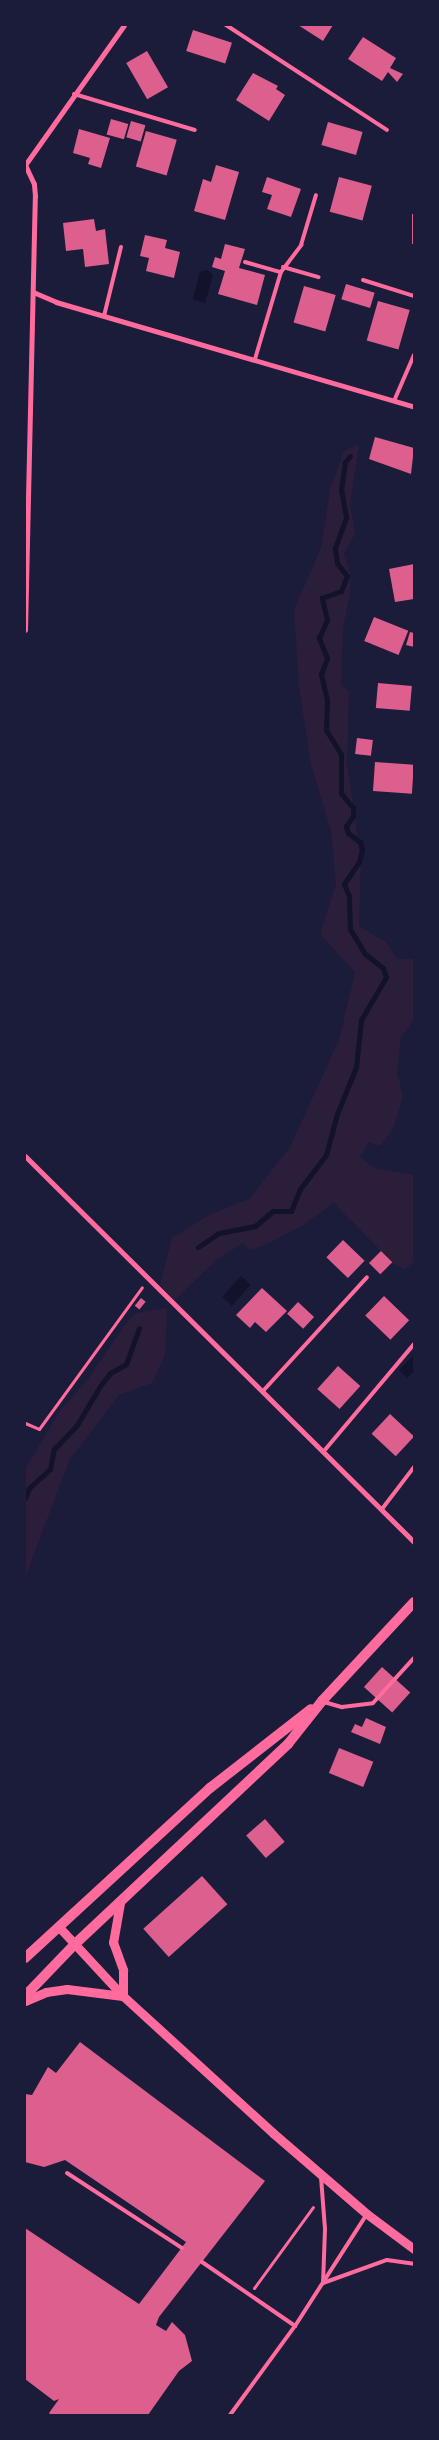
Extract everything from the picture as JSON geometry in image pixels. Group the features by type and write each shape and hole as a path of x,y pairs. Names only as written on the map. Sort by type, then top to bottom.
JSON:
{"main road":[{"path":"25,1996 74,1945 288,1744 322,1701 414,1602"},
{"path":"25,1958 210,1788 322,1701"}],"street":[{"path":"25,630 35,196 34,184 25,165 124,25"},
{"path":"33,292 104,316 414,407"},
{"path":"25,1156 414,1542"},
{"path":"120,1903 113,1942 123,1970 122,1996"},
{"path":"59,1927 122,1996 321,2175 367,2214 414,2249"},
{"path":"25,2002 46,1992 67,1989 122,1996"}],"lane":[{"path":"226,25 386,130"},
{"path":"74,94 195,130"},
{"path":"255,359 281,272 301,245 316,195"},
{"path":"104,316 121,247"},
{"path":"245,262 281,272"},
{"path":"283,267 319,277"},
{"path":"364,280 414,296"},
{"path":"394,401 414,354"},
{"path":"263,1391 367,1277"},
{"path":"324,1451 414,1344"},
{"path":"382,1509 414,1467"},
{"path":"322,1701 342,1707 373,1703 414,1658"},
{"path":"67,2173 182,2248"},
{"path":"321,2175 325,2229 323,2283"},
{"path":"230,2415 295,2326 367,2214"},
{"path":"323,2283 387,2260 414,2264"},
{"path":"202,2262 295,2326"}],"path":[{"path":"25,1422 39,1429 148,1278"},
{"path":"249,2294 313,2207"}],"shaded area":[{"path":"207,270 213,275 205,303 193,299 200,272"},
{"path":"359,444 350,504 355,534 344,554 350,573 350,593 343,628 341,684 349,692 347,764 361,859 359,926 386,942 397,959 414,959 414,1020 401,1037 397,1071 403,1097 393,1129 380,1146 369,1142 360,1157 374,1168 414,1175 414,1261 405,1270 392,1262 334,1203 300,1227 265,1245 250,1250 243,1243 216,1260 175,1300 160,1285 172,1238 209,1215 249,1199 290,1147 339,1040 355,972 320,934 336,884 331,831 311,765 299,687 294,610 321,548 330,490 344,451"},
{"path":"241,1276 251,1285 232,1306 222,1297"},
{"path":"167,1308 165,1355 152,1383 119,1395 70,1459 25,1577 25,1469 60,1411 88,1379 124,1326 136,1313"},
{"path":"413,1356 414,1371 407,1378 399,1370"}],"building":[{"path":"298,25 333,25 323,41"},
{"path":"193,30 232,43 225,64 186,51"},
{"path":"363,37 396,58 390,68 403,74 397,82 388,72 382,81 348,59"},
{"path":"147,51 168,87 147,99 126,63"},
{"path":"253,73 278,86 276,89 285,95 269,121 236,100"},
{"path":"111,119 128,124 124,139 107,134"},
{"path":"131,121 145,125 141,141 126,137"},
{"path":"328,122 363,132 356,155 321,145"},
{"path":"79,129 110,138 101,168 88,164 90,158 73,153"},
{"path":"146,131 177,140 167,175 136,167"},
{"path":"216,165 239,172 225,220 194,211 203,179 211,182"},
{"path":"267,177 301,189 291,217 267,209 272,195 262,192"},
{"path":"339,177 372,186 363,221 330,212"},
{"path":"412,214 414,214 414,244 412,244"},
{"path":"94,219 96,231 105,229 109,264 85,267 83,249 66,251 63,223"},
{"path":"145,235 167,240 165,248 180,252 174,278 146,271 149,258 140,256"},
{"path":"225,244 245,249 239,268 265,275 257,305 218,294 225,271 212,267 215,257 221,259"},
{"path":"346,284 375,293 370,308 341,299"},
{"path":"304,286 336,295 325,332 294,323"},
{"path":"378,301 410,310 398,350 367,340"},
{"path":"375,437 414,448 411,474 369,459"},
{"path":"414,564 414,599 395,602 389,569"},
{"path":"374,617 408,631 399,655 364,641"},
{"path":"410,632 414,633 414,647 406,645"},
{"path":"378,683 412,686 410,711 376,708"},
{"path":"357,738 373,740 371,756 355,754"},
{"path":"375,762 414,765 412,794 373,791"},
{"path":"343,1240 365,1261 348,1278 326,1257"},
{"path":"381,1251 392,1262 380,1274 369,1263"},
{"path":"262,1288 287,1311 266,1332 255,1322 250,1328 236,1315"},
{"path":"384,1296 409,1320 390,1340 365,1315"},
{"path":"141,1298 146,1302 139,1310 135,1306"},
{"path":"298,1302 314,1317 303,1329 287,1314"},
{"path":"338,1366 360,1386 340,1409 317,1389"},
{"path":"390,1414 414,1436 396,1456 372,1434"},
{"path":"382,1667 410,1692 392,1712 364,1687"},
{"path":"366,1718 386,1727 380,1744 351,1732 355,1724 362,1727"},
{"path":"339,1748 373,1762 363,1787 329,1773"},
{"path":"265,1819 285,1842 266,1858 246,1835"},
{"path":"202,1876 227,1904 169,1957 143,1929"},
{"path":"80,2042 265,2181 159,2317 156,2325 166,2331 172,2322 185,2335 192,2361 179,2371 148,2415 51,2415 49,2413 59,2399 54,2401 25,2379 25,2228 139,2304 186,2242 65,2160 44,2167 25,2162 25,2094 32,2095 48,2067 56,2073"}],"waterway":[{"path":"198,1247 219,1233 255,1226 273,1211 291,1211 300,1189 326,1155 337,1114 356,1067 361,1020 386,977 383,968 365,954 350,929 349,896 344,884 359,862 362,850 360,842 348,833 346,826 353,816 353,808 341,793 341,754 326,730 327,700 321,674 327,658 319,638 327,620 322,598 341,591 347,576 337,563 335,548 346,517 341,490 345,462 350,456"},
{"path":"25,1498 29,1488 50,1469 54,1449 77,1425 100,1386 110,1373 126,1364 139,1328"}]}
